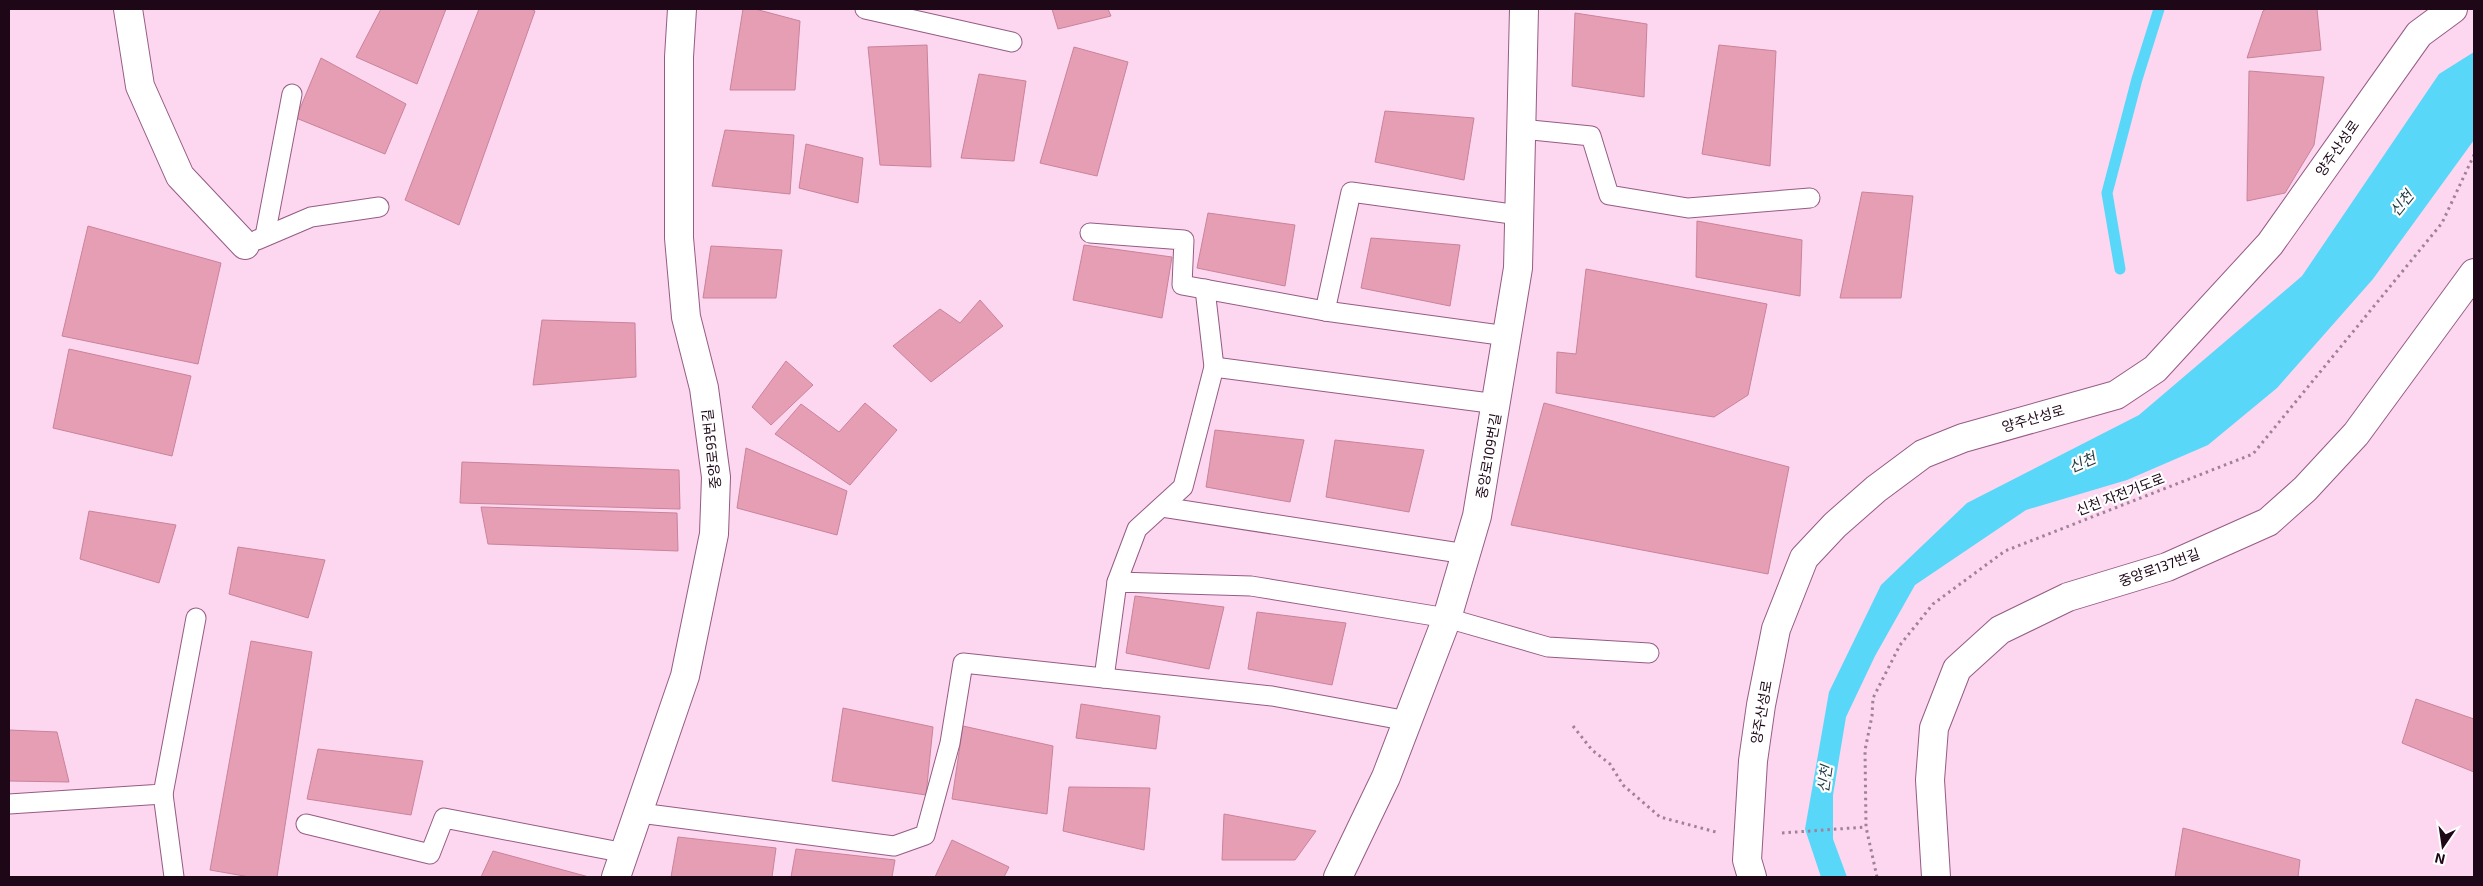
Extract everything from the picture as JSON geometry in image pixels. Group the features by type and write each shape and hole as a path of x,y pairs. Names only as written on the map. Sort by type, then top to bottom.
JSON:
{"street":[{"path":"128,9 140,86 180,176 255,241"},
{"name":"중앙로93번길","path":"621,865 685,676 714,534 716,477 704,388 686,317 679,238 679,57 682,9"},
{"name":"중앙로109번길","path":"1338,877 1386,777 1448,618 1477,516 1518,268 1524,9"},
{"name":"양주산성로","path":"1752,877 1747,860 1752,761 1761,705 1776,629 1804,558 1835,525 1876,489 1923,454 1963,438 2116,395 2155,369 2270,244 2419,34 2452,9"},
{"name":"중앙로137번길","path":"1936,877 1930,780 1934,728 1957,669 2000,630 2068,597 2167,567 2268,522 2305,489 2356,434 2474,273"}],"lane":[{"path":"865,9 1012,42"},
{"path":"255,241 292,94"},
{"path":"1521,128 1591,136 1609,195 1688,208 1810,198"},
{"path":"1325,310 1352,192 1519,215"},
{"path":"255,241 311,217 379,207"},
{"path":"1090,233 1184,240 1182,285 1325,310 1508,336"},
{"path":"1104,678 1117,582 1137,529 1183,487 1214,367 1205,289"},
{"path":"1214,367 1497,404"},
{"path":"1162,507 1466,554"},
{"path":"1117,582 1251,586 1448,618 1548,647 1649,653"},
{"path":"174,877 163,794 196,618"},
{"path":"640,813 894,846 925,835 950,743 963,662 1272,696 1408,721"},
{"path":"9,804 163,794"},
{"path":"306,824 430,854 444,818 621,865"}],"path":[{"name":"신천 자전거도로","path":"1877,877 1866,827 1864,750 1872,716 1873,698 1900,645 1933,604 2005,551 2253,454 2442,223 2474,156"},
{"path":"1574,726 1592,750 1610,764 1623,785 1660,817 1708,832"},
{"path":"1797,832 1866,827"}],"water":[{"name":"신천","path":"2474,52 2474,140 2373,279 2277,388 2208,445 2127,480 2026,510 1915,585 1875,656 1846,717 1833,795 1833,839 1847,877 1821,877 1805,829 1829,692 1881,585 1967,503 2139,415 2302,276 2439,74"}],"building":[{"path":"381,9 446,9 417,84 356,57"},
{"path":"479,9 531,9 535,11 459,225 405,200"},
{"path":"743,9 755,9 800,21 795,90 730,90"},
{"path":"1052,9 1108,9 1111,16 1058,29"},
{"path":"2266,9 2317,9 2321,50 2247,58 2263,11"},
{"path":"1575,13 1647,24 1644,97 1572,86"},
{"path":"927,45 931,167 880,165 868,47"},
{"path":"1719,45 1776,51 1770,166 1702,154"},
{"path":"1074,47 1128,62 1097,176 1040,163"},
{"path":"321,58 406,104 385,154 296,118"},
{"path":"2249,71 2324,77 2314,145 2285,193 2247,201"},
{"path":"979,74 1026,81 1014,161 961,158"},
{"path":"1385,111 1474,118 1464,180 1375,162"},
{"path":"725,130 794,135 790,194 712,186"},
{"path":"806,144 863,158 858,203 799,188"},
{"path":"1862,192 1913,196 1901,298 1840,298"},
{"path":"1208,213 1295,225 1285,286 1197,268"},
{"path":"1697,221 1802,240 1800,296 1696,277"},
{"path":"88,226 221,263 198,364 62,336"},
{"path":"1371,238 1460,245 1450,306 1361,288"},
{"path":"1084,245 1172,257 1162,318 1073,300"},
{"path":"711,246 782,250 776,298 703,298"},
{"path":"1586,269 1767,304 1748,395 1714,417 1556,393 1557,352 1576,354"},
{"path":"980,300 1003,326 931,382 893,346 940,309 960,323"},
{"path":"542,320 635,323 636,377 533,385"},
{"path":"69,349 191,376 172,456 53,428"},
{"path":"786,361 813,385 771,425 752,407"},
{"path":"865,403 897,430 850,485 775,434 801,404 839,432"},
{"path":"1544,403 1789,467 1768,574 1511,525"},
{"path":"1215,430 1304,440 1290,502 1206,487"},
{"path":"1335,440 1424,450 1409,512 1326,497"},
{"path":"746,448 847,491 837,535 737,508"},
{"path":"462,462 679,470 680,509 460,503"},
{"path":"481,507 677,513 678,551 488,544"},
{"path":"89,511 176,525 159,583 80,559"},
{"path":"238,547 325,560 308,618 229,594"},
{"path":"1135,596 1224,607 1209,669 1126,653"},
{"path":"1257,612 1346,623 1332,685 1248,669"},
{"path":"251,641 312,652 277,877 250,877 210,870"},
{"path":"2416,699 2474,719 2474,772 2402,743"},
{"path":"1081,704 1160,716 1156,749 1076,738"},
{"path":"843,708 933,727 926,795 832,781"},
{"path":"963,726 1053,746 1047,814 952,799"},
{"path":"9,730 57,732 69,782 9,781"},
{"path":"318,749 423,761 411,815 307,799"},
{"path":"1069,787 1150,788 1144,850 1063,831"},
{"path":"1224,814 1316,831 1295,860 1222,860"},
{"path":"2183,828 2300,860 2298,877 2175,877"},
{"path":"678,837 776,848 772,877 671,877"},
{"path":"952,840 1009,867 1004,877 935,877"},
{"path":"796,849 895,860 892,877 791,877"},
{"path":"493,851 589,877 481,877"}],"waterway":[{"path":"2120,269 2107,193 2137,79 2159,9"}]}
